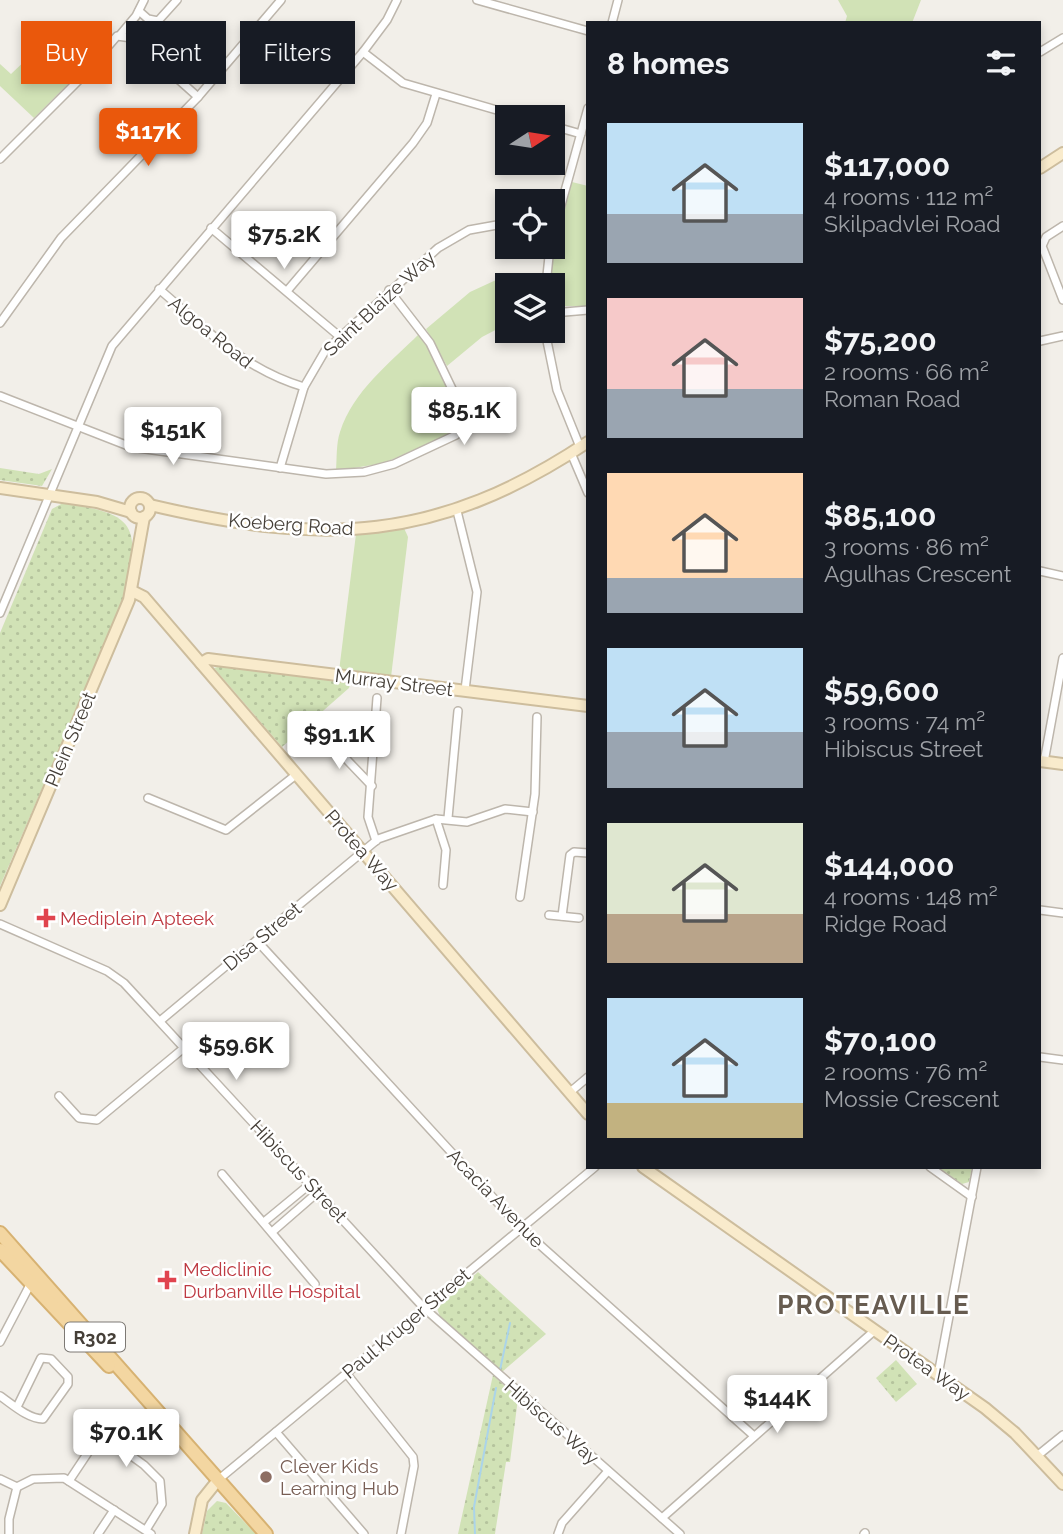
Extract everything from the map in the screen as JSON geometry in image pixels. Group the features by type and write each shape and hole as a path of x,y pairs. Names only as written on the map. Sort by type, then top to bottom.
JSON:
{"main road":[{"name":"R302","path":"0,1233 36,1284"},
{"name":"R302","path":"0,1250 36,1284 147,1402 266,1534"}],"street":[{"path":"0,159 80,79 114,38 120,35 144,0"},
{"path":"139,11 156,21 177,0"},
{"path":"0,323 61,238 198,97 281,0"},
{"path":"0,613 51,495 76,426 112,346 363,52 387,20 397,0"},
{"path":"477,0 586,30"},
{"path":"613,21 618,0"},
{"path":"120,35 132,38 198,97"},
{"path":"1041,51 1063,38"},
{"path":"363,52 403,83 495,110"},
{"path":"287,291 413,143 430,117 436,94"},
{"path":"565,191 586,115"},
{"path":"565,129 581,134"},
{"path":"1041,167 1063,153"},
{"name":"Saint Blaize Way","path":"280,468 304,387 318,359 390,290 454,238 483,226 495,225"},
{"path":"1063,226 1046,237 1042,246 1063,300"},
{"path":"211,228 339,336"},
{"name":"Algoa Road","path":"159,289 240,359 268,375 304,387"},
{"path":"0,396 136,448 326,474 364,472 394,464 463,430 465,416 437,355 390,290"},
{"path":"565,312 586,310"},
{"path":"1041,341 1063,336"},
{"path":"547,343 557,390 580,447 586,482"},
{"name":"Koeberg Road","path":"0,488 140,511 185,514 271,526 351,530 411,524 457,511 495,496 580,447"},
{"name":"Plein Street","path":"0,905 132,591 140,511"},
{"path":"457,511 477,600 465,690"},
{"path":"1041,571 1063,576"},
{"name":"Protea Way","path":"132,591 144,597 586,1112"},
{"path":"1063,658 1042,762 1063,764"},
{"name":"Murray Street","path":"201,663 208,659 586,706"},
{"path":"377,698 368,817 376,841 436,819 448,818 467,822 505,809 533,812"},
{"path":"448,818 458,711"},
{"path":"520,897 533,812 537,717"},
{"path":"326,738 372,786"},
{"path":"148,798 228,829 297,774"},
{"path":"436,819 446,849 443,885"},
{"name":"Disa Street","path":"160,1021 376,841"},
{"path":"562,916 570,855 575,852 586,853"},
{"path":"1041,910 1063,913"},
{"path":"549,915 579,918"},
{"name":"Hibiscus Street","path":"0,924 112,974 185,1047 424,1308"},
{"name":"Acacia Avenue","path":"257,941 521,1228 754,1436"},
{"path":"59,1096 79,1118 97,1119 185,1047"},
{"path":"1041,1057 1063,1060"},
{"path":"569,1093 586,1079"},
{"name":"Paul Kruger Street","path":"218,1480 593,1169"},
{"name":"Protea Way","path":"646,1169 997,1417 1063,1483"},
{"path":"933,1169 972,1197"},
{"path":"938,1375 977,1169"},
{"path":"222,1174 315,1284"},
{"path":"264,1222 310,1184"},
{"path":"272,1232 318,1192"},
{"path":"0,1342 4,1327 36,1284"},
{"name":"Hibiscus Way","path":"424,1308 680,1534"},
{"path":"662,1518 874,1331"},
{"path":"0,1396 17,1407 37,1419 45,1418 68,1384 68,1377 51,1359 41,1359 17,1407"},
{"path":"346,1373 413,1457 414,1466 401,1534"},
{"path":"276,1432 364,1534"},
{"path":"1037,1456 1063,1435"},
{"path":"9,1534 9,1519 17,1487 29,1480 53,1476 69,1481 149,1532 162,1504 160,1481 144,1465 108,1440 97,1439 69,1481"},
{"path":"558,1534 562,1523 608,1471"},
{"path":"0,1479 17,1487"},
{"path":"195,1534 202,1500 218,1480"},
{"path":"98,1534 114,1510"}],"green space":[{"path":"838,0 921,0 913,21 846,21 847,16"},
{"path":"0,64 11,74 21,65 21,84 68,84 34,118 0,86"},
{"path":"572,182 586,186 586,306 565,306 565,273 551,273 552,259 565,259 565,209"},
{"path":"495,280 495,330 482,337 447,366 426,329 470,292"},
{"path":"419,334 436,361 461,416 461,425 455,432 384,463 336,471 339,437 354,403 374,378"},
{"path":"0,468 39,474 52,469 42,486 0,480"},
{"path":"63,503 104,512 118,518 126,526 131,536 130,570 126,594 0,886 0,633 52,509"},
{"path":"404,528 408,537 391,677 339,671 356,534"},
{"path":"225,665 351,681 349,688 282,747 214,668"},
{"path":"941,1169 972,1169 969,1182 962,1184"},
{"path":"478,1272 546,1334 502,1372 440,1317 437,1308"},
{"path":"896,1360 917,1384 896,1402 876,1378"},
{"path":"493,1375 518,1398 510,1462 506,1462 495,1534 458,1534"},
{"path":"217,1501 226,1503 256,1534 202,1534 207,1511"}],"waterway":[{"path":"500,1370 510,1323"},
{"path":"475,1534 474,1507 496,1388"}],"place":[{"name":"Mediplein Apteek","path":"46,918"},
{"name":"Mediclinic Durbanville Hospital","path":"167,1280"},
{"name":"Clever Kids Learning Hub","path":"266,1477"}],"district":[{"name":"PROTEAVILLE","path":"874,1305"}]}
